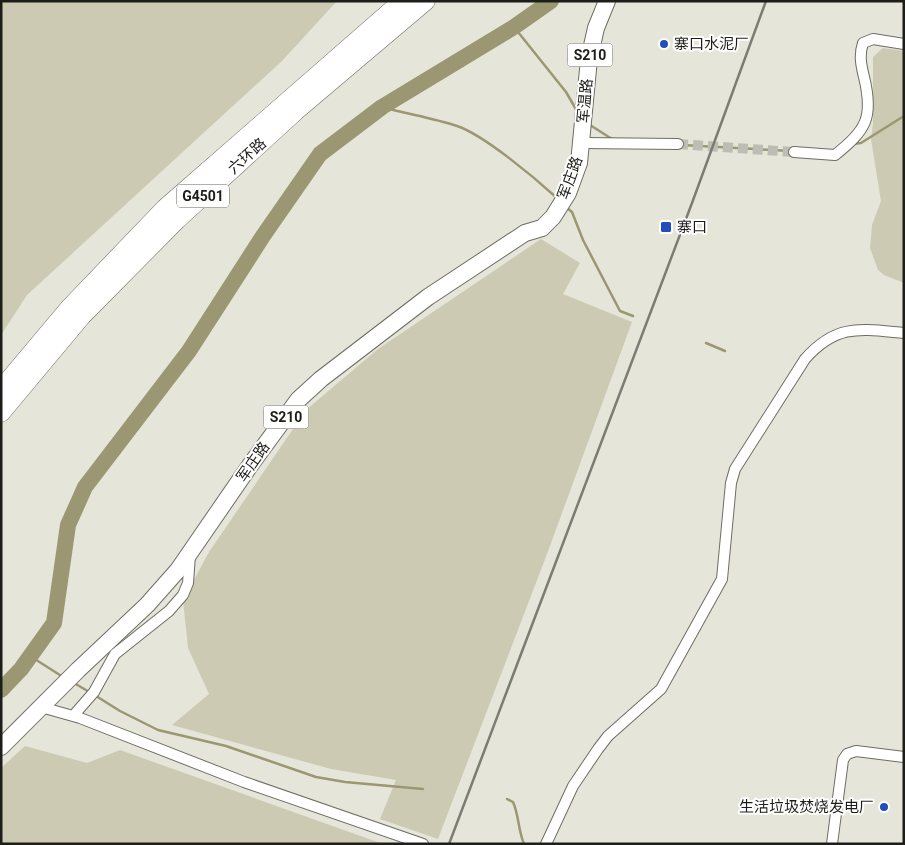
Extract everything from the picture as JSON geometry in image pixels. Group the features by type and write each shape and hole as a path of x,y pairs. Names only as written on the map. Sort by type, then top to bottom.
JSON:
{"highway":[{"name":"六环路","path":"1,389 69,308 165,208 402,1"},
{"name":"六环路","path":"1,413 82,316 178,220 296,111 426,1"}],"main road":[{"name":"军温路","path":"582,143 583,115 592,44 607,1"},
{"name":"军庄路","path":"1,748 68,680 146,606 178,570 298,400 321,379 428,297 525,233 542,228 553,217 568,193 579,163 582,143"}],"street":[{"path":"794,152 835,155 855,139 864,127 869,110 868,92 860,59 863,43 873,39 904,44"},
{"path":"582,143 678,144"},
{"path":"547,843 573,786 608,736 661,689 713,596 722,579 731,482 735,469 805,359 814,348 846,330 857,329 904,334"},
{"path":"73,716 94,692 115,654 169,611 183,595 188,583 190,553"},
{"path":"41,707 73,716 244,782 423,844"},
{"path":"832,844 844,760 847,754 856,751 904,757"}],"shaded area":[{"path":"1,1 337,1 282,61 27,295 1,335"},
{"path":"883,48 904,51 904,283 884,275 878,270 870,248 872,225 881,201 871,139 873,124 873,57"},
{"path":"541,239 580,263 563,294 632,322 547,554 438,839 380,819 396,780 331,769 172,725 209,694 188,648 183,600 209,552 306,410 378,349"},
{"path":"25,746 87,763 120,750 383,844 1,844 1,768"}],"waterway":[{"path":"1,690 21,669 54,623 68,525 85,487 189,351 263,236 320,154 382,107 514,27 551,1"},
{"path":"514,27 566,92 577,111"},
{"path":"382,107 448,123 468,131 509,158 557,198"},
{"path":"853,144 861,143 904,116"},
{"path":"590,125 612,139"},
{"path":"682,145 791,151"},
{"path":"566,207 572,212 583,240 620,311 633,316"},
{"path":"706,343 725,351"},
{"path":"30,656 63,677"},
{"path":"74,683 91,693"},
{"path":"96,696 120,711 158,730 226,746 316,777 345,782 423,789"},
{"path":"507,799 513,802 515,807 524,844"}],"tunnel":[{"path":"678,144 794,152"}],"railway":[{"path":"449,844 692,203 766,1"}],"place":[{"name":"寨口水泥厂","path":"664,44"},
{"name":"寨口","path":"666,227"},
{"name":"生活垃圾焚烧发电厂","path":"884,807"}]}
